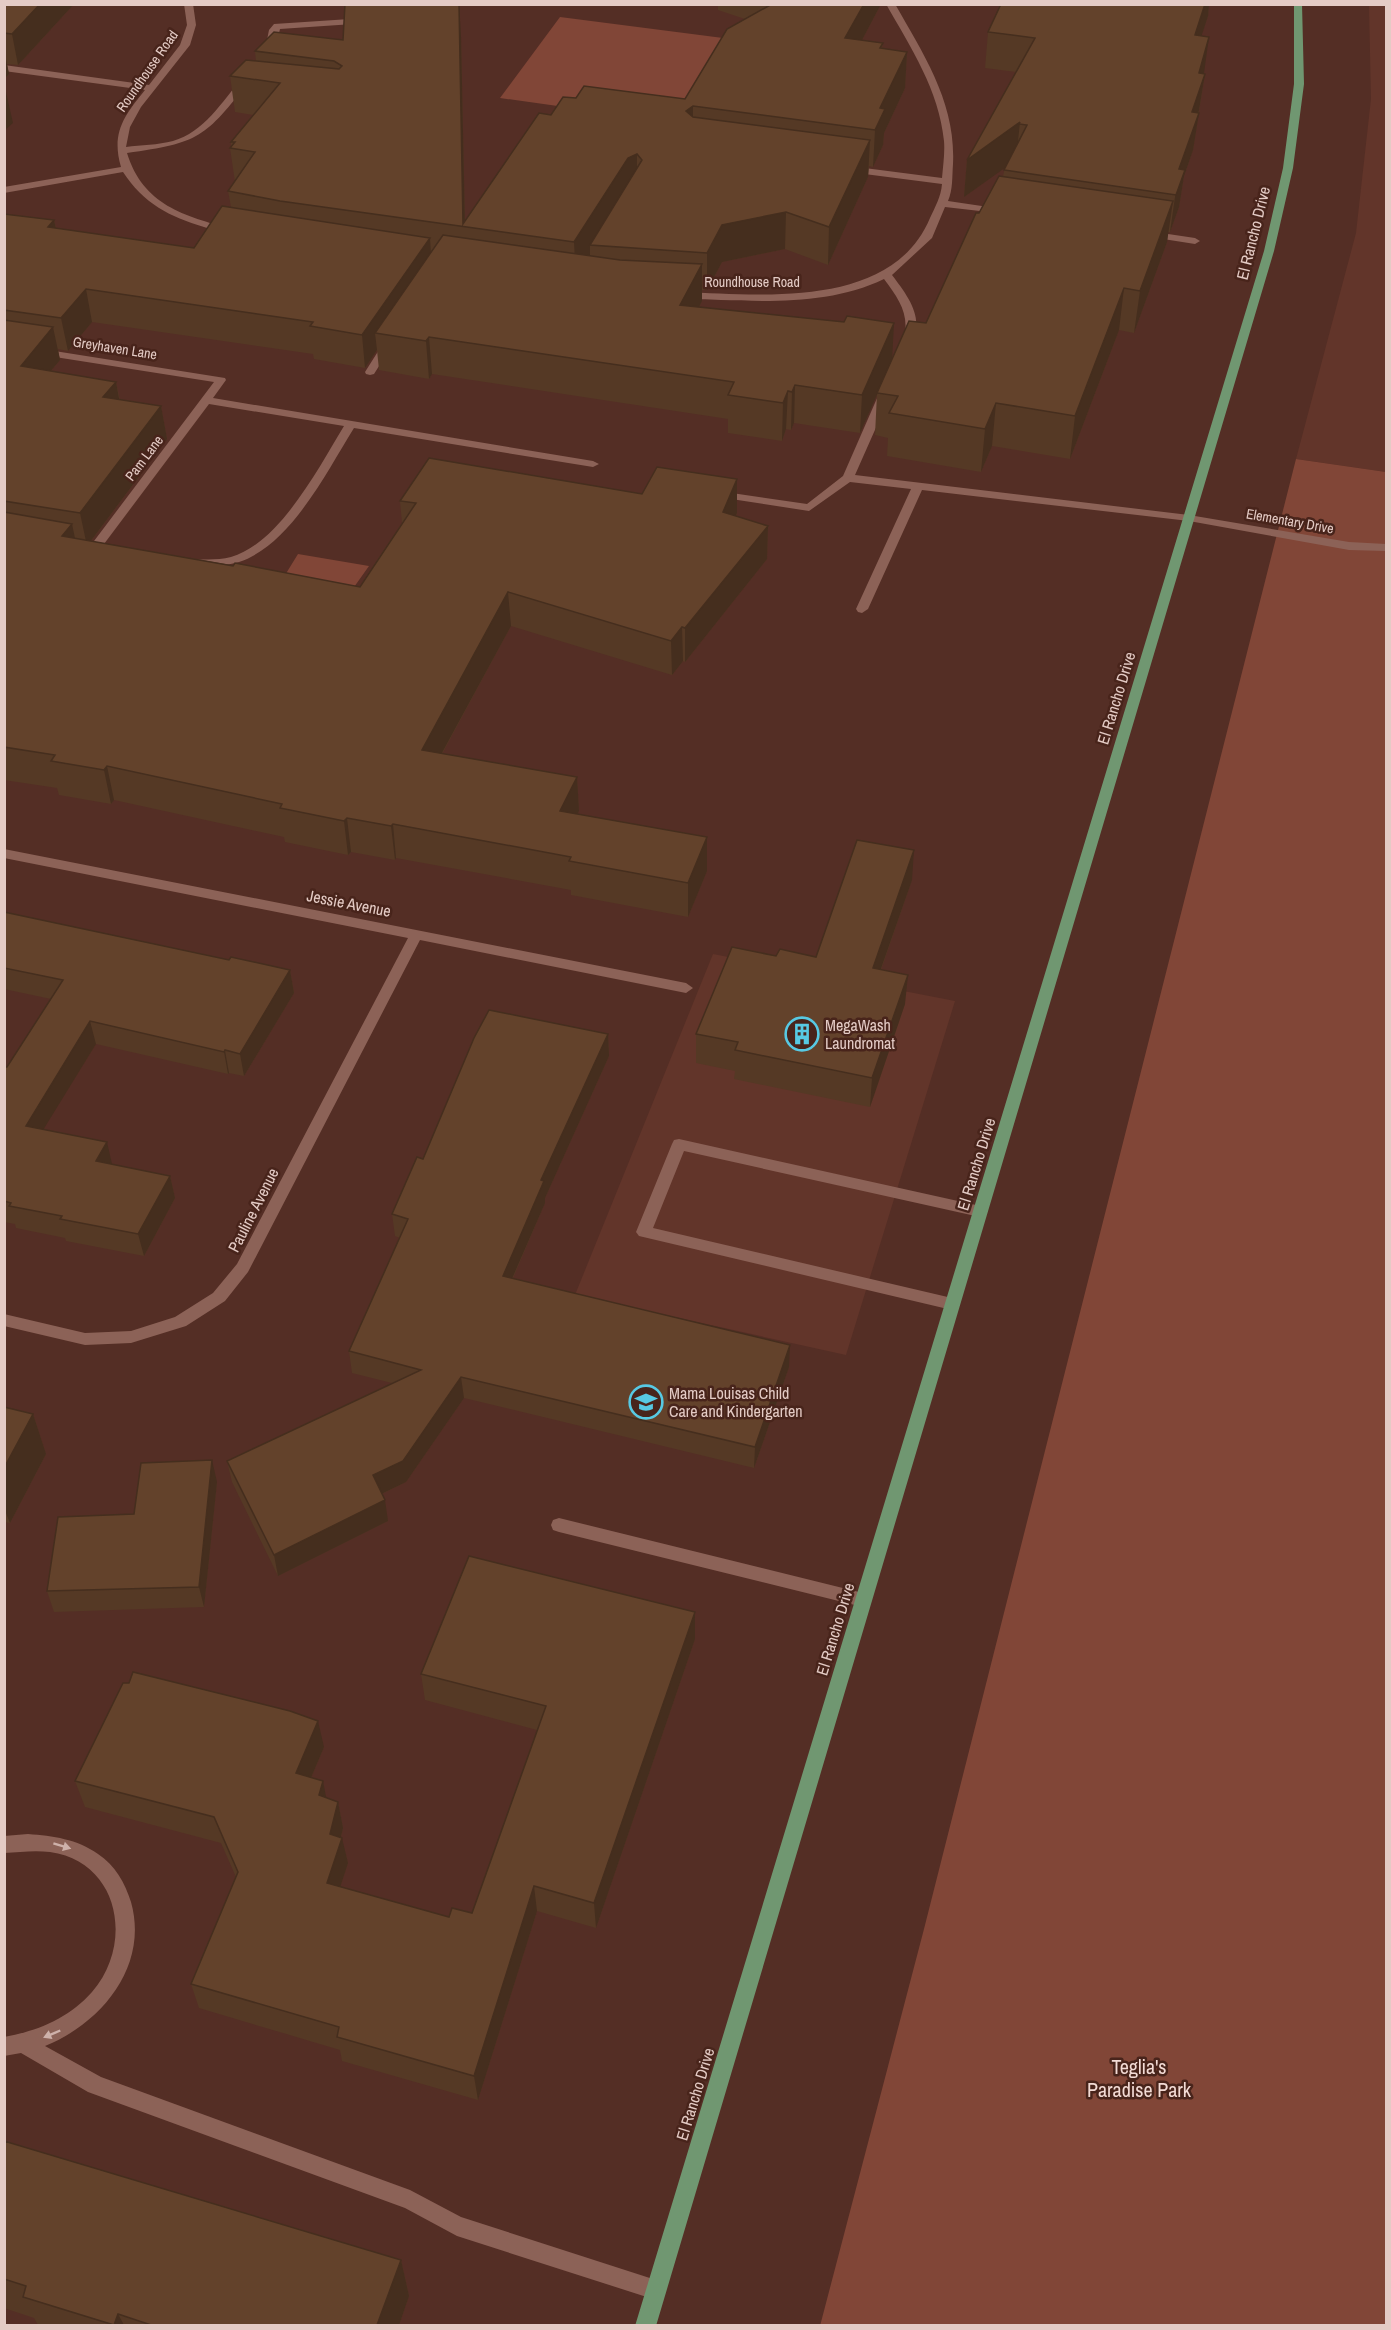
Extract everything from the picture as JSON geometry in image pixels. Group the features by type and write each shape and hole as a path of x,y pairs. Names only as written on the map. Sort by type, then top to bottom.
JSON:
{"main road":[{"name":"El Rancho Drive","path":"645,2325 1269,251 1288,168 1299,84 1298,4"}],"street":[{"name":"Roundhouse Road","path":"188,4 193,25 186,44 150,88 124,127 121,151 126,169 138,189 164,209 180,218 242,235"},
{"name":"Roundhouse Road","path":"676,294 755,298 808,296 859,286 886,274 928,236 946,193 949,142 941,101 926,66 890,4"},
{"path":"264,57 270,49 277,26 380,21"},
{"path":"4,68 150,88"},
{"path":"121,151 176,142 194,136 216,114 250,73"},
{"path":"237,89 248,90"},
{"path":"843,168 947,182"},
{"path":"4,190 126,169"},
{"path":"941,203 1010,214"},
{"path":"1137,232 1195,241"},
{"path":"886,274 905,300 913,318 911,334 902,355"},
{"path":"370,372 396,333"},
{"name":"Greyhaven Lane","path":"4,346 221,380"},
{"name":"Pam Lane","path":"69,550 98,550 221,380"},
{"path":"710,492 809,508 848,478 888,386"},
{"path":"206,400 593,464"},
{"path":"180,565 239,559 272,537 304,497 351,424"},
{"name":"Elementary Drive","path":"848,478 1189,518 1349,546 1386,548"},
{"path":"862,609 918,486"},
{"name":"Jessie Avenue","path":"4,853 686,988"},
{"name":"Pauline Avenue","path":"4,1320 84,1339 131,1337 180,1322 219,1297 243,1268 416,934"},
{"path":"952,1304 644,1232 679,1144 980,1211"},
{"path":"559,1525 863,1600"},
{"path":"4,1845 26,1841 60,1844 89,1857 112,1879 124,1908 125,1941 114,1975 92,2006 62,2029 25,2045 4,2047"},
{"path":"25,2045 95,2085 410,2200 457,2226 656,2290"}],"shaded area":[{"path":"1369,5 1386,5 1386,472 1296,459 1356,233 1371,99"},
{"path":"713,954 955,1001 846,1355 575,1295"}],"green space":[{"path":"560,17 723,38 671,122 500,98"},
{"name":"Teglia's Paradise Park","path":"1296,459 1386,472 1386,2325 820,2326 924,1929"},
{"path":"298,554 369,566 342,604 274,593"}],"building":[{"path":"4,4 40,4 12,34 4,33"},
{"path":"345,4 459,4 463,224 539,113 551,115 563,97 576,98 584,86 685,99 727,29 772,4 864,4 845,38 883,43 880,48 907,52 880,108 885,109 875,130 693,106 686,111 693,117 870,140 829,227 786,212 722,225 707,253 590,245 642,160 637,154 628,158 574,242 280,201 228,191 255,152 230,148 235,142 231,142 280,83 230,76 246,60 339,69 342,66 334,61 255,51 274,32 343,40"},
{"path":"1001,4 1205,4 1195,35 1209,37 1199,73 1205,74 1192,112 1199,113 1179,169 1185,170 1176,195 1004,170 1027,125 1019,124 1020,122 967,160 1035,38 988,32"},
{"path":"999,176 1173,201 1140,291 1124,288 1075,416 996,403 985,429 889,413 898,396 877,393 909,321 926,323 976,213 979,213"},
{"path":"222,206 430,238 362,335 310,326 313,322 86,289 61,318 4,310 4,214 54,220 48,227 194,248"},
{"path":"443,235 620,260 702,264 680,305 844,322 847,316 894,323 862,395 795,385 792,392 788,391 783,403 728,395 734,382 429,337 426,341 375,333"},
{"path":"4,320 53,327 21,366 116,382 103,397 161,406 80,513 4,501"},
{"path":"429,458 642,494 657,467 737,479 723,512 768,526 685,628 682,627 671,641 508,592 422,750 577,777 560,811 707,837 688,883 569,861 571,857 393,824 391,826 347,818 344,821 280,808 282,804 107,766 104,770 51,761 55,755 4,747 4,512 72,524 62,536 233,566 235,563 360,587 416,503 400,501"},
{"path":"857,840 914,850 873,968 908,975 872,1078 735,1050 738,1042 696,1034 732,947 776,956 780,949 816,957"},
{"path":"4,912 229,960 231,957 290,970 240,1054 90,1021 26,1126 107,1142 96,1161 170,1176 138,1234 60,1219 62,1216 9,1206 11,1203 4,1201 4,1067 7,1067 63,980 4,968"},
{"path":"489,1010 608,1034 541,1180 544,1181 503,1276 790,1345 755,1447 461,1377 403,1461 373,1475 385,1500 274,1555 227,1461 421,1370 349,1351 408,1219 392,1214 417,1157 423,1159 474,1038"},
{"path":"4,1407 33,1414 4,1468"},
{"path":"212,1460 199,1587 47,1591 58,1517 134,1514 141,1463"},
{"path":"469,1556 695,1612 594,1903 534,1886 474,2076 337,2037 339,2027 191,1984 238,1872 214,1817 75,1781 123,1683 129,1683 133,1672 290,1711 318,1721 296,1773 323,1781 319,1795 338,1802 330,1834 342,1838 327,1883 449,1917 452,1908 472,1913 546,1706 421,1674"},
{"path":"4,2141 401,2260 377,2325 151,2325 118,2314 114,2325 23,2297 26,2286 4,2279"}],"place":[{"name":"MegaWash Laundromat","path":"802,1034"},
{"name":"Mama Louisas Child Care and Kindergarten","path":"646,1402"}]}
